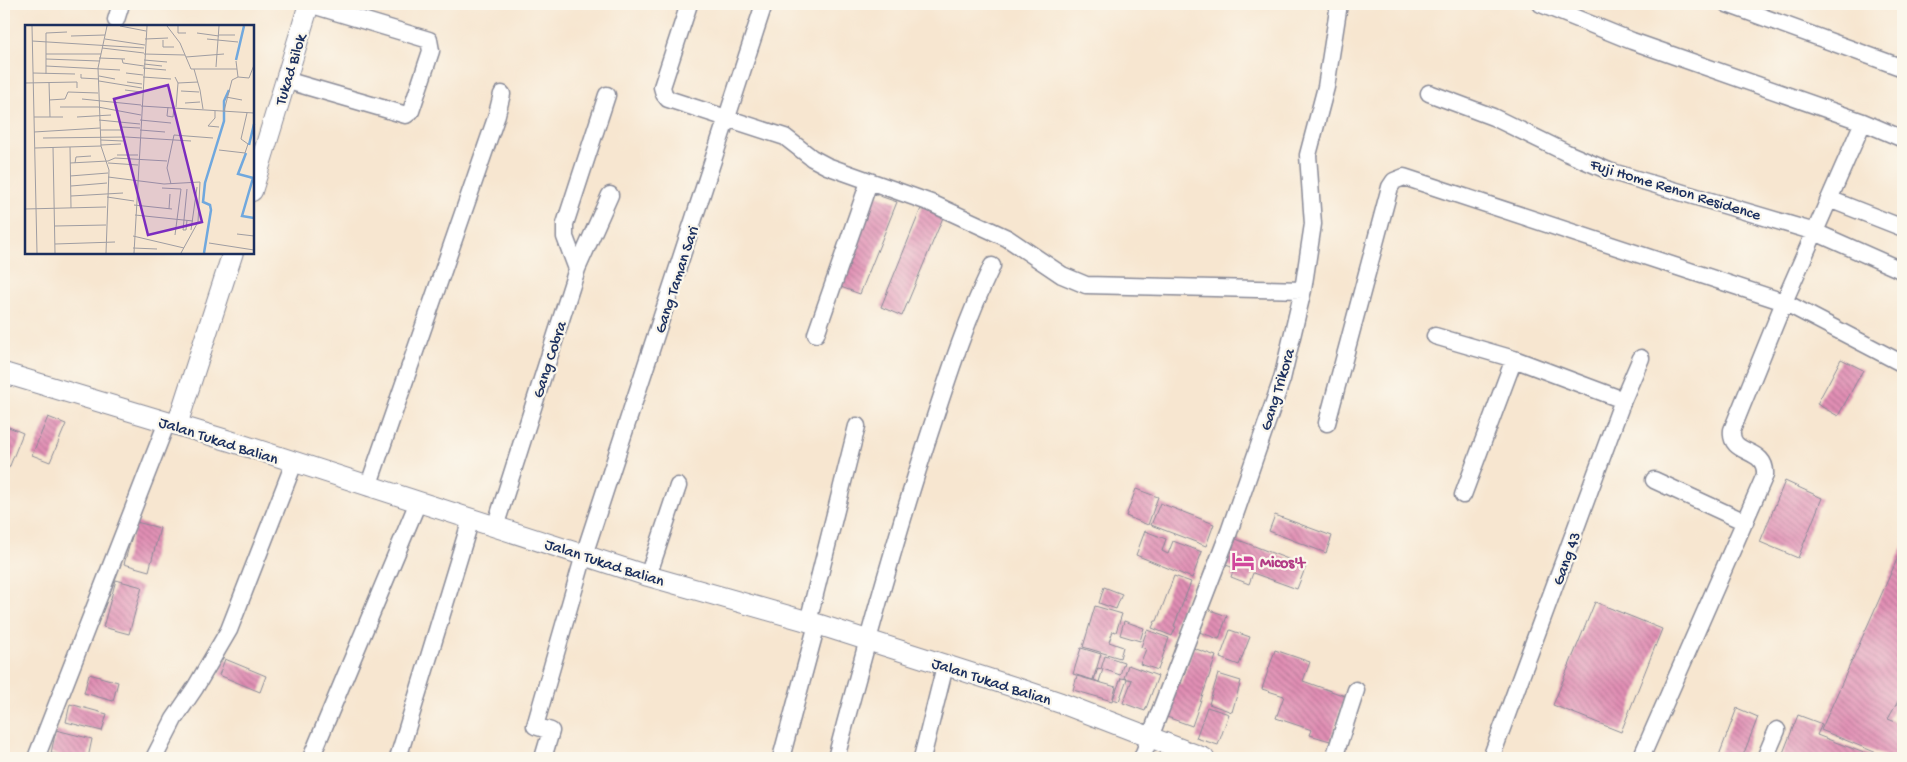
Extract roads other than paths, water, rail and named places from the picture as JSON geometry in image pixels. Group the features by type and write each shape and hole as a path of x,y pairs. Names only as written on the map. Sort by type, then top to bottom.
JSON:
{"street":[{"path":"116,20 121,4"},
{"path":"285,80 406,115 411,111 432,51 429,40 309,4"},
{"name":"Tukad Bilok","path":"254,184 309,4"},
{"path":"689,4 662,87 668,99 786,137 812,158 827,166 868,182 931,202 1007,238 1062,275 1086,285 1303,290"},
{"name":"Gang Taman Sari","path":"543,758 551,731 535,726 584,554 764,4"},
{"name":"Gang Trikora","path":"1142,758 1229,532 1282,379 1303,290 1313,224 1308,155 1326,87 1338,4"},
{"path":"1541,4 1678,58 1863,122 1903,139"},
{"path":"1727,4 1903,68"},
{"name":"Fuji Home Renon Residence","path":"1429,93 1494,117 1567,153 1609,170 1815,232 1903,271"},
{"path":"368,487 493,127 502,94"},
{"path":"577,269 565,237 565,224 607,95"},
{"path":"1641,758 1762,484 1766,469 1760,458 1737,446 1731,436 1732,430 1784,302 1863,122"},
{"path":"1327,423 1390,187 1398,178 1412,179 1784,302 1903,364"},
{"path":"816,334 868,182"},
{"name":"Gang Cobra","path":"495,526 577,269 610,195"},
{"path":"1829,199 1903,228"},
{"path":"36,758 172,424 232,254"},
{"path":"836,758 866,640 940,399 979,292 992,266"},
{"path":"1435,336 1514,359 1623,400"},
{"name":"Gang 43","path":"1490,758 1623,400 1641,358"},
{"path":"1463,495 1514,359"},
{"name":"Jalan Tukad Balian","path":"4,373 172,424 648,576 812,623 1062,702 1204,758"},
{"path":"781,758 858,426"},
{"path":"154,758 174,719 195,688 228,630 294,463"},
{"path":"1654,480 1745,522"},
{"path":"648,576 678,486"},
{"path":"311,758 418,502"},
{"path":"398,758 471,519"},
{"path":"922,758 945,666"},
{"path":"1334,758 1356,690"},
{"path":"1765,758 1777,730"}],"place":[{"name":"Micos't","path":"1243,561"}]}
